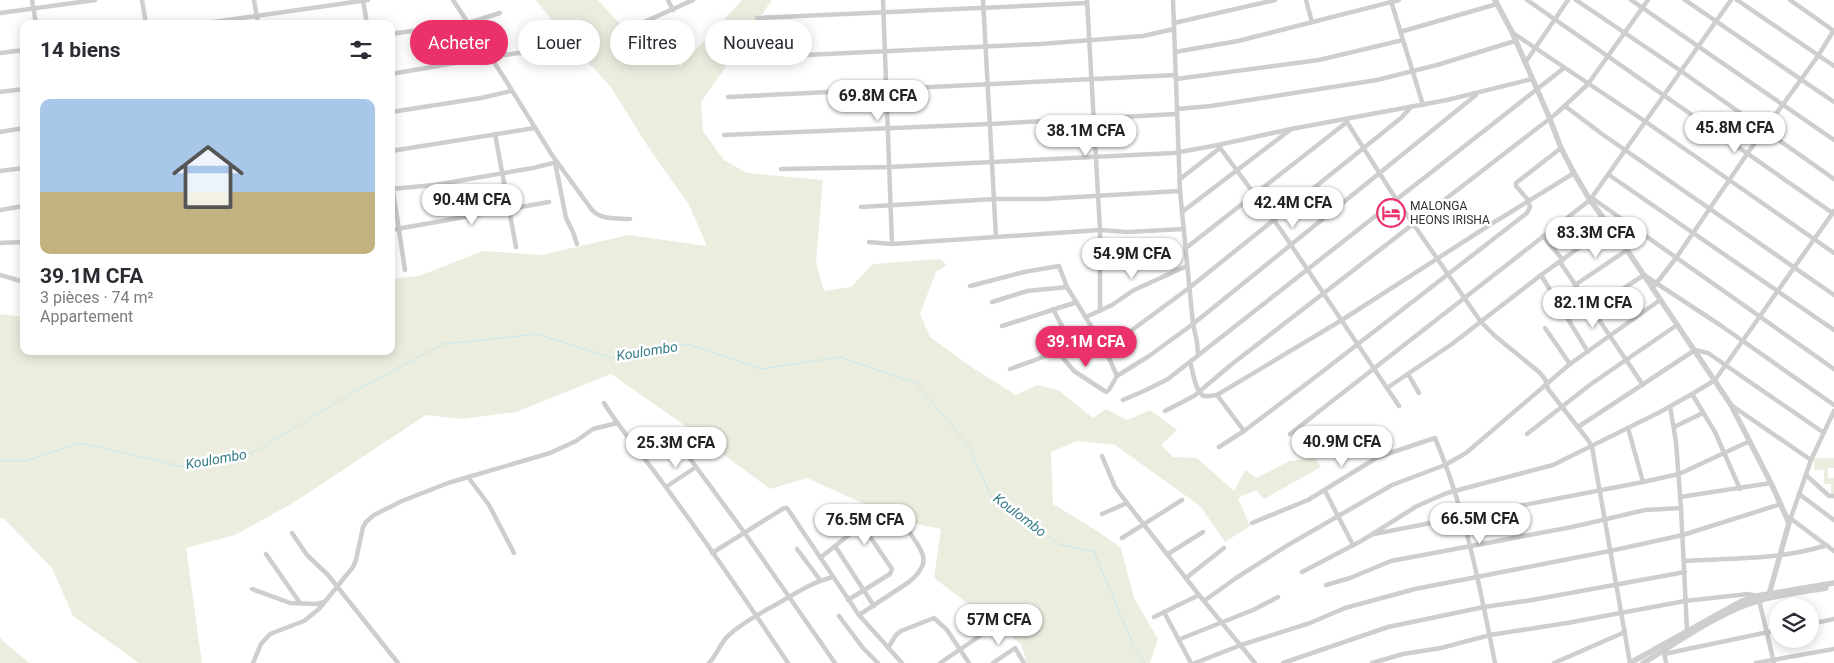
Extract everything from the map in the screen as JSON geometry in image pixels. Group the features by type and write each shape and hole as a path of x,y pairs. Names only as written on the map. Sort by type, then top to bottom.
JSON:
{"street":[{"path":"32,0 36,20"},
{"path":"0,13 94,0"},
{"path":"142,0 145,20"},
{"path":"254,0 257,20"},
{"path":"224,20 364,0 366,20"},
{"path":"453,0 466,20"},
{"path":"668,0 673,10"},
{"path":"650,20 693,0"},
{"path":"883,0 892,244"},
{"path":"983,0 996,237"},
{"path":"1173,0 1180,191 1189,288 1198,356"},
{"path":"1174,23 1275,0"},
{"path":"1306,0 1312,22"},
{"path":"1175,52 1238,42 1398,0"},
{"path":"1302,572 1373,534 1417,506 1454,492 1542,469 1592,447 1715,380 1834,213 1527,0"},
{"path":"1525,64 1568,0"},
{"path":"1576,0 1681,71 1834,179"},
{"path":"1630,0 1834,140"},
{"path":"1165,411 1199,392 1550,119 1588,84 1648,0"},
{"path":"1685,0 1834,102"},
{"path":"1290,434 1591,199 1731,0"},
{"path":"1737,0 1834,66"},
{"path":"1652,289 1676,258 1834,31 1790,0"},
{"path":"1391,1 1423,104"},
{"path":"757,18 1087,2 1100,230 1100,311"},
{"path":"1400,32 1496,2 1512,32 1561,148 1574,173 1731,404 1790,520 1834,551"},
{"path":"478,20 500,13"},
{"path":"812,55 986,47 1142,36 1174,29"},
{"path":"395,33 410,31"},
{"path":"1512,32 1646,122 1834,253"},
{"path":"728,97 886,88 1176,77 1318,60 1403,40"},
{"path":"724,136 990,124 1177,111 1358,84 1412,72 1515,40"},
{"path":"0,53 20,50"},
{"path":"395,73 443,65"},
{"path":"495,65 556,162 594,212 606,218 630,219"},
{"path":"1123,400 1168,379 1564,68"},
{"path":"781,169 889,167 1178,152 1219,146 1291,129 1477,94 1532,79"},
{"path":"0,92 20,89"},
{"path":"395,111 481,98 511,91"},
{"path":"1058,352 1074,371 1106,392 1117,376 1149,356 1193,324 1477,94"},
{"path":"1105,350 1189,288 1401,118 1412,106"},
{"path":"1565,106 1834,295"},
{"path":"1346,120 1396,199 1482,322 1495,336 1539,372 1561,407 1592,447 1630,663 1731,607 1757,598 1834,585"},
{"path":"1186,248 1346,120"},
{"path":"395,150 535,128"},
{"path":"0,132 20,129"},
{"path":"1182,212 1291,129"},
{"path":"495,134 516,247"},
{"path":"1219,146 1290,244 1399,406"},
{"path":"1180,179 1219,146"},
{"path":"1219,447 1244,431 1358,345 1527,213 1530,207 1528,200 1516,186 1517,181 1561,148"},
{"path":"395,188 434,185 533,168 556,162"},
{"path":"556,162 566,218 574,232 576,244"},
{"path":"0,171 20,168"},
{"path":"1190,362 1199,392 1204,396 1217,395 1342,320 1528,200 1574,173"},
{"path":"1609,175 1834,330"},
{"path":"861,207 1180,191"},
{"path":"1591,199 1834,369"},
{"path":"395,229 550,202"},
{"path":"395,205 405,270"},
{"path":"0,210 20,207"},
{"path":"1387,388 1482,322 1541,275 1609,226"},
{"path":"869,242 892,244 1100,230 1127,232 1184,230"},
{"path":"1543,236 1643,385"},
{"path":"0,243 20,242"},
{"path":"1575,285 1627,250"},
{"path":"970,286 1056,265 1060,267 1067,287 1105,350 1117,376"},
{"path":"1086,317 1112,305 1134,290 1187,266"},
{"path":"0,275 20,281"},
{"path":"1541,275 1588,352"},
{"path":"1644,275 1657,282 1834,405"},
{"path":"1591,310 1644,275"},
{"path":"992,302 1027,291 1067,287"},
{"path":"1204,601 1273,555 1392,485 1445,465 1466,454 1570,364 1660,300"},
{"path":"1002,326 1077,302"},
{"path":"1053,309 1064,330"},
{"path":"1527,434 1625,360 1677,326"},
{"path":"1545,328 1570,364"},
{"path":"1010,369 1099,340"},
{"path":"1578,427 1695,350 1704,352 1726,365 1824,433"},
{"path":"1408,374 1419,393"},
{"path":"1692,394 1724,452 1740,489"},
{"path":"1217,395 1244,431"},
{"path":"604,402 617,423 666,487 788,663"},
{"path":"1731,404 1811,460"},
{"path":"1670,406 1679,474 1687,630"},
{"path":"1768,596 1790,520 1806,474 1834,411"},
{"path":"1674,427 1703,413"},
{"path":"253,663 261,644 270,634 312,616 326,602 348,574 356,560 363,527 370,518 402,501 468,477 535,459 565,447 593,429 617,423"},
{"path":"1628,428 1643,482"},
{"path":"640,453 672,435 744,532 835,663"},
{"path":"1252,523 1295,506 1325,491 1378,457 1434,438 1436,439 1470,546 1495,663"},
{"path":"1373,534 1599,492 1679,474 1750,441"},
{"path":"1102,456 1115,487 1199,595 1256,663"},
{"path":"666,487 696,468"},
{"path":"1806,474 1829,496 1834,496"},
{"path":"468,477 489,505 514,553"},
{"path":"1680,498 1772,483"},
{"path":"1325,491 1353,545"},
{"path":"1799,494 1834,520"},
{"path":"1122,538 1182,500"},
{"path":"1102,514 1128,503"},
{"path":"1195,663 1240,645 1310,623 1345,608 1415,589 1683,535 1781,504"},
{"path":"712,553 785,508 859,615 902,663"},
{"path":"1326,585 1350,578 1391,561 1604,520 1645,510 1681,508"},
{"path":"848,600 890,574 892,569 854,513"},
{"path":"820,558 874,515"},
{"path":"859,615 909,582 922,570 924,556 906,527"},
{"path":"1168,554 1203,532"},
{"path":"292,533 307,555 328,575 398,663"},
{"path":"1684,561 1779,556 1799,553 1826,545"},
{"path":"834,546 874,606"},
{"path":"797,548 820,580"},
{"path":"1186,578 1224,548"},
{"path":"266,554 300,603"},
{"path":"1283,663 1388,627 1484,607 1685,572"},
{"path":"709,663 723,640 756,616 820,580 833,577"},
{"path":"252,590 281,601 317,604 326,602"},
{"path":"1372,663 1381,662 1403,654 1441,648 1490,634 1567,623 1685,600 1748,594 1757,598 1774,661"},
{"path":"1154,617 1199,595"},
{"path":"1180,640 1253,610 1278,597"},
{"path":"1643,663 1757,598"},
{"path":"1164,612 1191,663"},
{"path":"839,616 863,648 878,663"},
{"path":"888,648 896,635 901,631 934,618 947,630 969,663"},
{"path":"1819,622 1834,619"},
{"path":"940,663 987,631"},
{"path":"1554,663 1625,632"},
{"path":"1664,652 1767,632"},
{"path":"994,663 1015,648 1024,663"},
{"path":"1756,663 1834,649"},
{"path":"1664,652 1666,663"}],"shaded area":[{"path":"536,0 598,0 616,20 610,20 610,65 695,65 695,51 705,40 705,65 727,65 701,102 703,131 724,160 747,173 823,180 816,263 824,291 851,287 873,264 940,259 947,265 936,272 920,314 930,337 973,368 1016,395 1037,385 1058,390 1093,418 1106,409 1127,420 1150,410 1177,430 1161,445 1173,457 1197,458 1234,491 1245,470 1257,478 1289,461 1315,458 1321,467 1264,499 1256,490 1238,498 1250,526 1225,542 1200,506 1115,445 1077,441 1051,452 1053,504 1121,548 1134,598 1158,639 1150,663 1027,663 1021,644 934,578 941,529 902,521 807,478 770,489 611,374 516,412 462,419 426,415 293,503 235,535 186,548 202,663 139,663 73,616 52,568 4,519 0,518 0,314 20,316 20,355 395,355 395,279 419,276 483,251 541,255 629,235 707,246 689,205 647,145 610,86 590,65 600,65 600,20 551,20"},
{"path":"742,0 772,0 758,20 724,20"},
{"path":"1814,458 1834,458 1834,468 1828,468 1828,478 1834,478 1834,494 1831,494 1831,484 1824,484 1824,470 1814,470"},
{"path":"0,638 29,663 0,663"}],"waterway":[{"name":"Koulombo","path":"0,461 25,461 81,443 184,467 252,453 357,390 443,344 537,334 613,358 688,344 761,369 840,357 917,384 968,445 992,498 1059,544 1094,552 1135,649 1145,663"}],"place":[{"name":"MALONGA HEONS IRISHA","path":"1391,213"}]}
